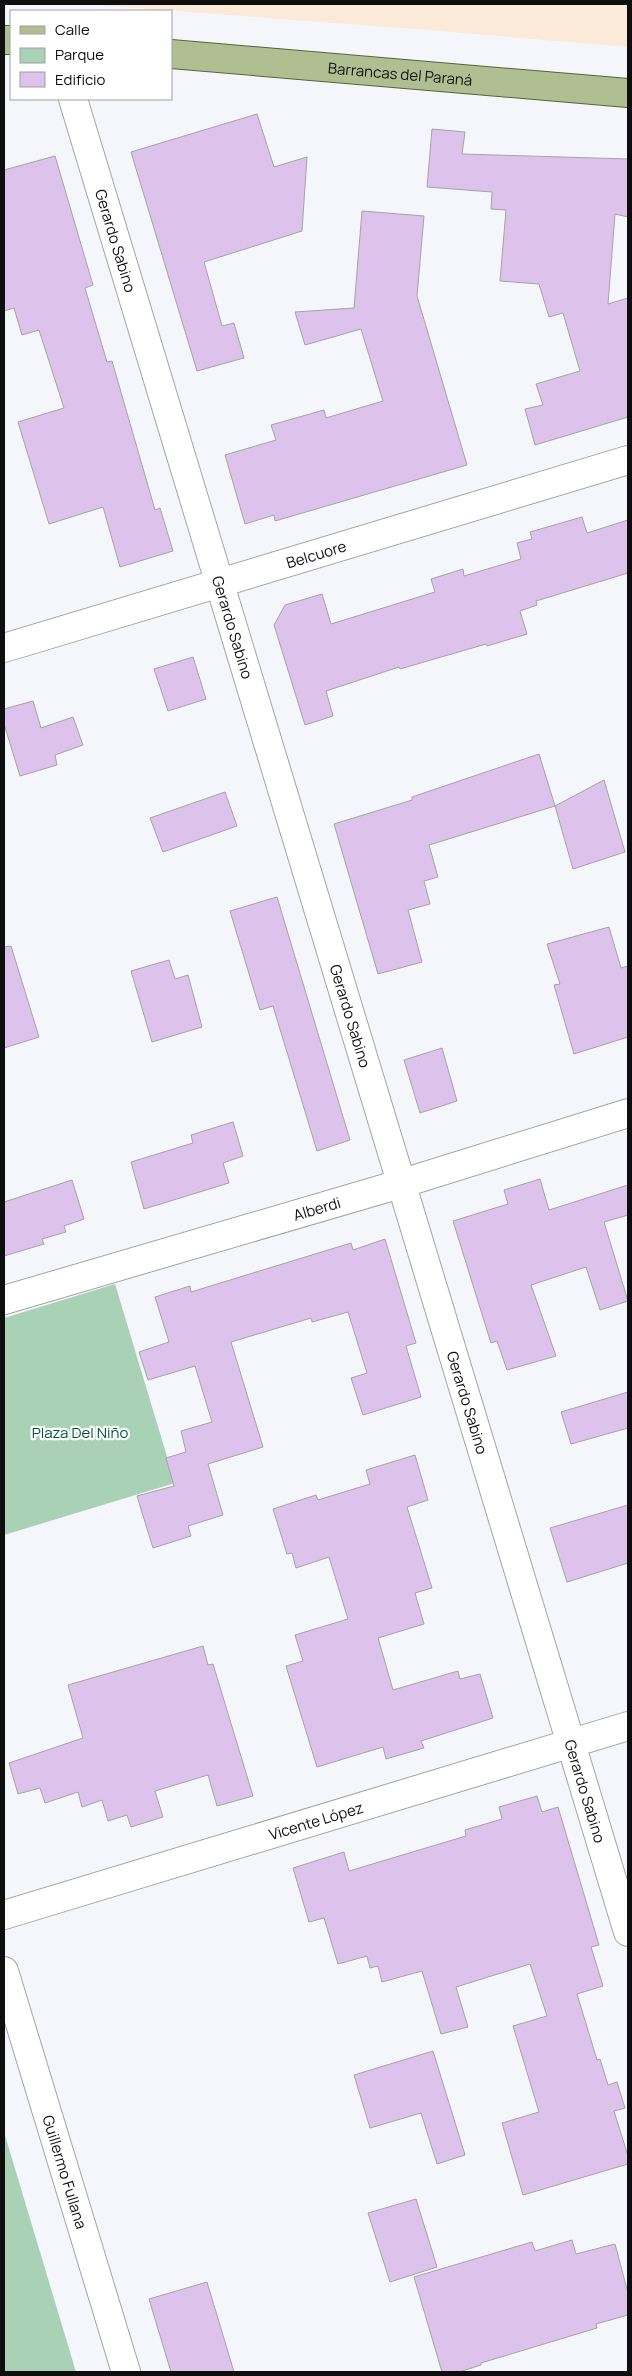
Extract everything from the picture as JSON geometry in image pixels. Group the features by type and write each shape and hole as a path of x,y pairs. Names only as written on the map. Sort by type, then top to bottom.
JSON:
{"main road":[{"name":"Barrancas del Paraná","path":"172,54 628,92"}],"street":[{"name":"Gerardo Sabino","path":"74,100 221,583 400,1184 628,1932"},
{"name":"Belcuore","path":"4,648 628,460"},
{"name":"Alberdi","path":"4,1300 400,1184 628,1113"},
{"name":"Vicente López","path":"4,1914 628,1726"},
{"name":"Guillermo Fullana","path":"4,1972 126,2372"}],"shaded area":[{"path":"84,4 628,4 628,47 414,29"}],"green space":[{"name":"Plaza Del Niño","path":"115,1284 175,1483 4,1535 4,1318"},
{"path":"4,2132 76,2372 4,2372"}],"building":[{"path":"257,114 274,167 307,157 302,231 204,262 222,326 234,323 244,358 197,371 131,152"},
{"path":"432,129 465,132 462,154 628,159 628,217 615,214 608,304 628,298 628,417 535,445 525,409 543,405 536,384 580,371 563,313 549,317 539,284 500,281 506,210 491,209 492,192 427,187"},
{"path":"55,156 93,285 85,288 107,362 112,361 155,510 160,508 173,551 120,567 103,507 49,524 18,422 64,408 39,330 22,335 14,308 4,311 4,170"},
{"path":"362,211 424,216 417,296 467,465 275,521 274,515 245,524 225,455 276,440 271,425 324,410 326,418 383,401 361,329 305,345 295,312 354,308"},
{"path":"582,517 587,533 628,520 628,573 536,601 537,605 520,611 527,634 400,669 399,667 326,691 333,716 305,725 274,625 285,605 322,594 331,624 435,592 431,579 463,569 464,576 521,559 517,543 532,539 530,532"},
{"path":"193,657 206,699 168,711 154,669"},
{"path":"33,701 41,728 73,717 83,745 55,755 57,765 20,776 4,724 4,709"},
{"path":"539,754 555,806 429,845 438,877 424,881 430,904 408,910 422,962 378,974 334,824 412,800 412,797"},
{"path":"604,780 625,852 573,869 555,806"},
{"path":"225,792 237,826 163,852 150,818"},
{"path":"277,897 350,1140 317,1151 273,1006 260,1010 230,911"},
{"path":"609,927 621,968 628,966 628,1037 574,1054 554,985 560,984 547,944"},
{"path":"11,946 39,1037 4,1048 4,947"},
{"path":"169,960 175,979 188,975 202,1027 152,1042 131,971"},
{"path":"442,1048 457,1101 420,1113 404,1060"},
{"path":"233,1122 243,1156 223,1163 229,1183 144,1209 131,1162 193,1143 191,1135"},
{"path":"540,1179 549,1210 628,1185 628,1215 604,1222 628,1301 600,1310 586,1267 531,1285 556,1356 507,1370 497,1341 491,1343 453,1221 508,1204 504,1190"},
{"path":"72,1180 84,1219 64,1226 66,1232 42,1239 44,1244 4,1256 4,1202"},
{"path":"385,1239 416,1343 406,1346 421,1397 363,1415 351,1378 367,1373 348,1312 312,1322 311,1318 231,1342 263,1447 208,1464 223,1515 188,1526 191,1536 153,1548 137,1496 174,1486 166,1458 186,1452 181,1431 212,1422 195,1366 148,1380 139,1352 169,1342 155,1297 190,1286 191,1292 351,1243 353,1250"},
{"path":"628,1392 628,1428 571,1444 561,1412"},
{"path":"415,1455 428,1500 407,1507 432,1588 415,1593 424,1624 378,1638 393,1690 458,1671 460,1679 480,1674 493,1718 421,1741 424,1748 386,1759 383,1747 317,1767 286,1666 303,1661 295,1635 348,1619 329,1557 296,1568 292,1553 287,1554 273,1509 316,1495 318,1500 370,1484 366,1470"},
{"path":"628,1505 628,1563 567,1582 550,1528"},
{"path":"203,1646 208,1665 213,1664 253,1796 217,1806 208,1775 155,1791 163,1817 131,1827 127,1815 108,1821 102,1800 82,1807 78,1792 45,1803 40,1788 18,1794 9,1763 83,1738 68,1685"},
{"path":"537,1796 542,1812 558,1807 599,1945 591,1947 603,1986 577,1994 597,2060 600,2059 608,2085 617,2082 625,2108 614,2111 628,2156 628,2164 523,2195 502,2123 539,2112 513,2026 547,2016 530,1964 456,1987 468,2027 441,2034 422,1971 382,1982 378,1966 370,1968 367,1956 338,1964 324,1918 309,1922 293,1868 344,1852 349,1871 466,1836 465,1830 502,1819 499,1807"},
{"path":"433,2051 465,2155 437,2164 421,2113 370,2128 354,2075"},
{"path":"416,2199 437,2267 390,2282 368,2213"},
{"path":"572,2240 576,2254 615,2244 628,2293 628,2315 596,2324 597,2328 481,2363 481,2365 459,2372 442,2372 414,2277 532,2242 535,2251"},
{"path":"207,2282 234,2372 171,2372 149,2299"}]}
